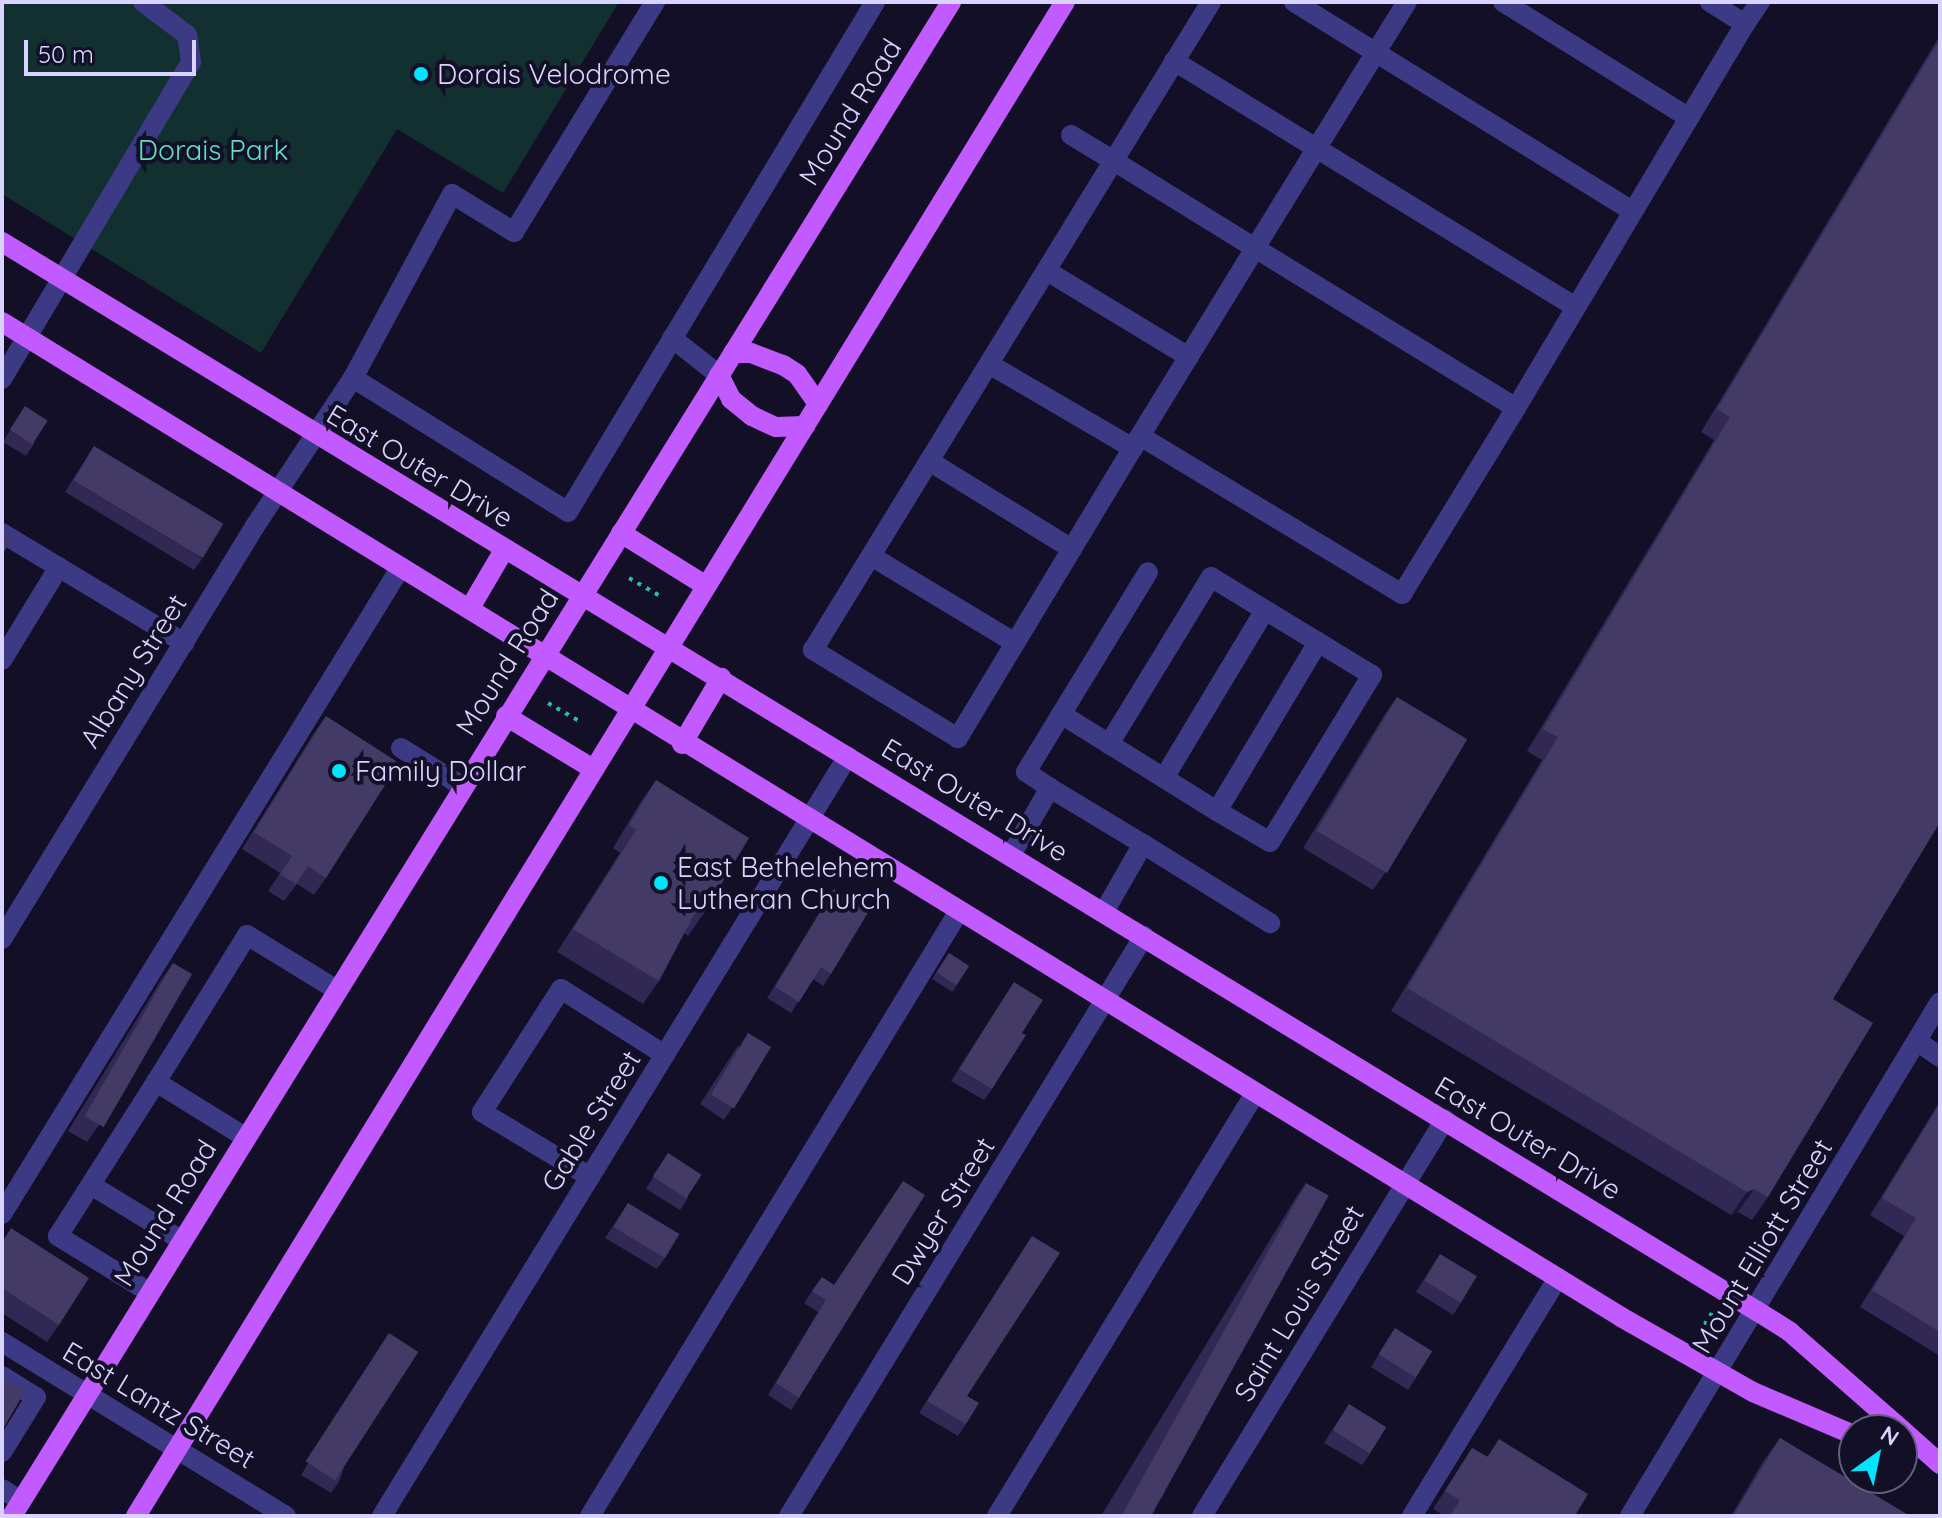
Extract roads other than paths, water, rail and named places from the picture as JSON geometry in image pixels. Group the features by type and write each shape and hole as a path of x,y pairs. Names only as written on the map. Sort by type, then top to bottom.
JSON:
{"main road":[{"name":"Mound Road","path":"17,1508 335,989 951,2"},
{"path":"136,1516 1065,2"},
{"name":"East Outer Drive","path":"2,242 1757,1311 1790,1332 1884,1414"},
{"path":"2,322 470,608 542,659 1558,1278 1718,1373 1838,1428"},
{"path":"733,353 751,353 783,365 797,374 818,404"},
{"path":"719,375 731,399 752,416 776,427 805,426"},
{"path":"621,533 706,586"},
{"path":"470,608 504,550"},
{"path":"682,744 721,678"},
{"path":"506,716 593,769"},
{"name":"East Outer Drive","path":"1918,1445 1940,1465"},
{"name":"East Outer Drive","path":"1918,1458 1940,1465"}],"street":[{"path":"2,379 64,280 191,62 187,35 143,2"},
{"name":"Albany Street","path":"2,939 184,643 353,378 452,194 514,232 655,2"},
{"path":"353,378 568,512 875,2"},
{"path":"1211,2 813,650 958,738 1407,2"},
{"path":"1294,2 1633,211"},
{"path":"1503,2 1689,118"},
{"path":"1710,2 1745,24"},
{"path":"989,364 1137,442 1402,594 1760,2"},
{"path":"1174,61 1576,307"},
{"path":"1071,135 1516,408"},
{"path":"1047,271 1189,357"},
{"path":"672,338 719,375"},
{"path":"929,461 1072,549"},
{"path":"2,533 184,643"},
{"path":"871,556 1015,643"},
{"path":"2,660 59,567"},
{"path":"2,1214 326,700 401,567"},
{"path":"1148,572 1026,772 1270,923"},
{"path":"1061,714 1109,744 1217,811 1270,842 1372,675 1211,577 1109,744"},
{"path":"1164,778 1265,610"},
{"path":"1217,811 1318,642"},
{"path":"401,748 462,786"},
{"name":"Gable Street","path":"382,1516 848,756"},
{"path":"1011,855 1050,788"},
{"path":"1104,912 1143,844"},
{"path":"590,1516 958,913"},
{"path":"149,1292 58,1236 247,935 335,989"},
{"name":"Dwyer Street","path":"789,1516 1144,936"},
{"path":"590,1177 482,1112 561,989 665,1055"},
{"name":"Mount Elliott Street","path":"1630,1516 1757,1311 1940,1002"},
{"path":"1917,1041 1940,1057"},
{"path":"156,1082 245,1137"},
{"path":"997,1516 1255,1093"},
{"name":"Saint Louis Street","path":"1202,1516 1445,1119"},
{"path":"91,1185 181,1240"},
{"path":"1412,1516 1558,1278"},
{"name":"East Lantz Street","path":"2,1342 286,1516"},
{"path":"2,1376 36,1397 2,1452"},
{"path":"2,1489 17,1508"}],"place":[{"name":"Dorais Velodrome","path":"421,74"},
{"name":"Family Dollar","path":"339,771"},
{"name":"East Bethelehem Lutheran Church","path":"661,883"}],"park label":[{"name":"Dorais Park","path":"213,150"}]}
